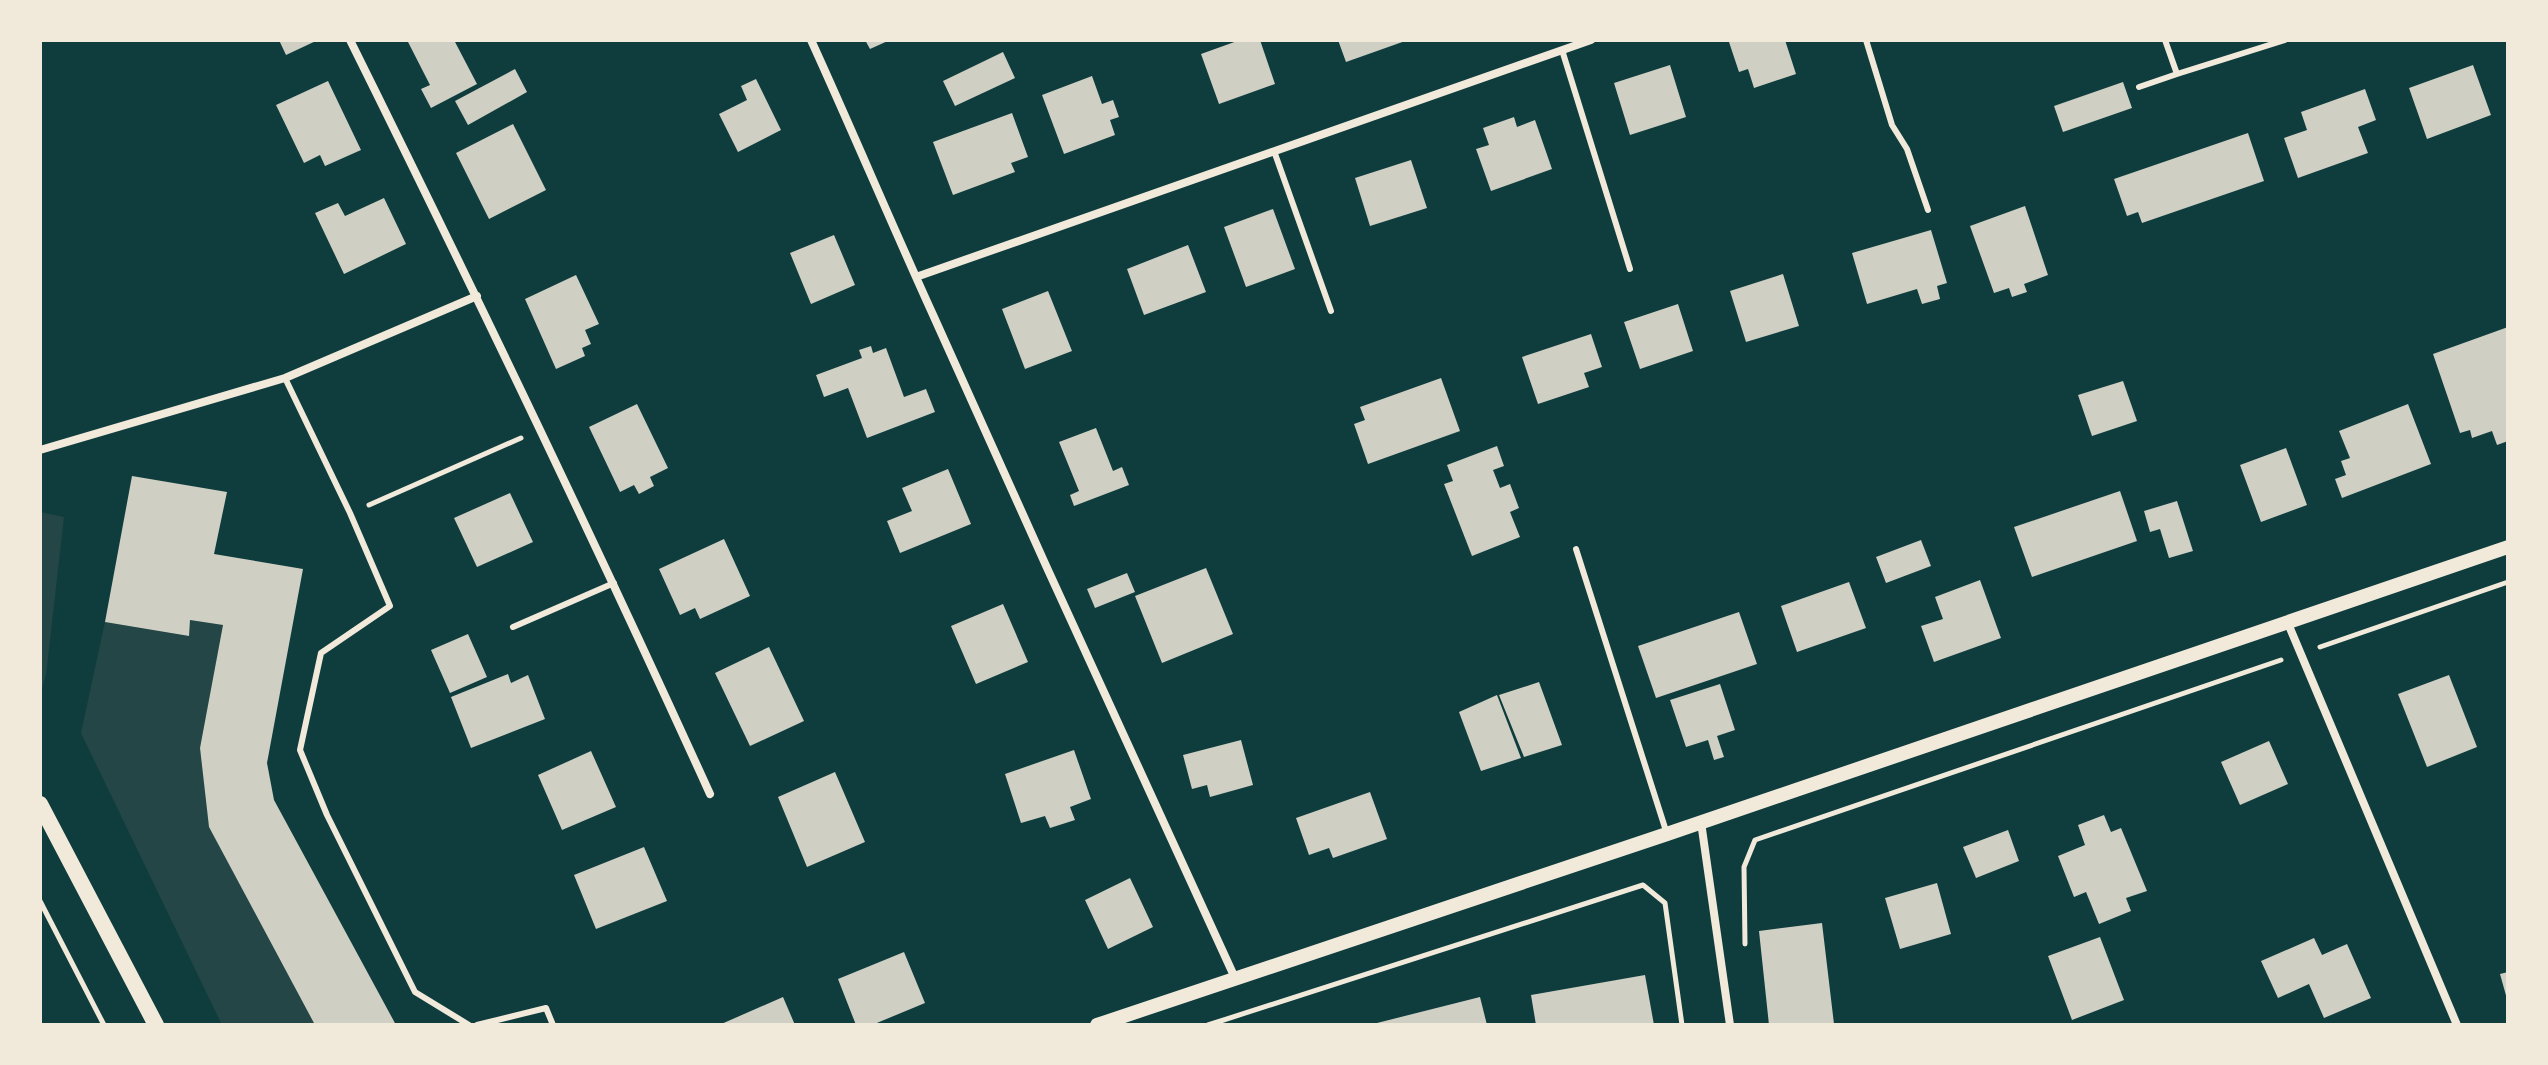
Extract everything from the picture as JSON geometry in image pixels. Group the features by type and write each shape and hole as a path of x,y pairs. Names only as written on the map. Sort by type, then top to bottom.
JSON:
{"main road":[{"path":"40,804 156,1025"}],"street":[{"path":"350,40 477,296 614,583 710,794"},
{"path":"811,40 1109,708 1235,978"},
{"path":"916,277 1591,40"},
{"path":"40,450 285,378 477,296"},
{"path":"1097,1025 2508,547"},
{"path":"2287,621 2457,1025"},
{"path":"1701,822 1730,1025"}],"lane":[{"path":"1866,40 1892,125 1907,149 1928,210"},
{"path":"2165,40 2177,74"},
{"path":"2139,87 2285,40"},
{"path":"1562,50 1630,269"},
{"path":"1274,151 1331,311"},
{"path":"285,378 350,513 390,606 321,653 300,750 327,815 415,992 469,1025"},
{"path":"1576,549 1667,834"},
{"path":"513,627 614,583"},
{"path":"477,1025 546,1008 553,1025"}],"path":[{"path":"350,513 540,430"},
{"path":"1745,957 1744,867 1755,840 2508,582"},
{"path":"1208,1025 1643,885 1665,903 1682,1025"},
{"path":"40,901 104,1025"}],"shaded area":[{"path":"40,512 64,517 46,675 40,694"},
{"path":"190,620 223,625 200,748 209,827 315,1025 222,1025 81,733 105,622 188,636"}],"building":[{"path":"279,40 318,40 286,55"},
{"path":"407,40 454,40 477,84 431,108 421,89 430,85"},
{"path":"865,40 890,40 870,49"},
{"path":"1240,40 1260,40 1275,84 1219,104 1201,54"},
{"path":"1338,40 1408,40 1346,62"},
{"path":"1785,40 1796,74 1754,88 1748,69 1739,72 1729,42"},
{"path":"1003,52 1015,78 955,106 943,81"},
{"path":"1670,65 1686,117 1630,135 1614,83"},
{"path":"2473,65 2491,115 2427,139 2409,88"},
{"path":"515,69 527,92 468,125 455,101"},
{"path":"1092,76 1102,104 1113,100 1119,117 1110,120 1115,135 1064,154 1042,95"},
{"path":"756,79 781,130 738,152 719,114 747,100 741,86"},
{"path":"328,81 361,150 325,166 320,155 304,163 276,105"},
{"path":"2123,82 2132,108 2063,132 2054,106"},
{"path":"2365,89 2376,120 2358,127 2368,153 2298,178 2284,138 2307,130 2301,112"},
{"path":"1012,113 1028,157 1011,163 1015,172 953,195 933,142"},
{"path":"1514,117 1517,127 1535,120 1552,169 1491,191 1476,149 1489,145 1483,128"},
{"path":"513,124 546,190 489,219 456,153"},
{"path":"2248,133 2264,181 2142,223 2138,212 2127,216 2114,179"},
{"path":"1411,160 1427,208 1370,226 1355,178"},
{"path":"384,198 406,244 344,274 315,213 338,203 345,216"},
{"path":"2025,206 2048,275 2024,284 2027,292 2012,297 2009,288 1994,293 1970,226"},
{"path":"1273,209 1295,269 1246,287 1224,227"},
{"path":"1931,230 1947,283 1937,286 1940,299 1922,304 1917,289 1867,304 1852,253"},
{"path":"834,235 855,285 811,304 790,253"},
{"path":"1188,245 1206,292 1144,315 1127,269"},
{"path":"1783,274 1799,326 1746,342 1730,291"},
{"path":"576,275 599,324 585,330 591,344 582,348 585,356 556,369 525,299"},
{"path":"1048,291 1072,351 1025,369 1002,309"},
{"path":"1678,304 1693,351 1640,369 1624,322"},
{"path":"2508,327 2508,441 2497,445 2492,431 2472,438 2470,430 2460,433 2433,354"},
{"path":"1591,334 1602,367 1584,373 1589,387 1538,404 1522,357"},
{"path":"871,346 873,353 886,348 904,397 926,389 935,412 867,438 848,388 824,397 816,375 862,358 859,350"},
{"path":"1441,378 1460,431 1368,464 1354,424 1365,420 1360,407"},
{"path":"2123,381 2137,421 2092,436 2078,395"},
{"path":"637,404 668,468 650,477 654,486 639,494 634,485 620,492 589,427"},
{"path":"2408,404 2431,464 2342,498 2335,479 2346,475 2341,461 2350,458 2339,431"},
{"path":"1096,428 1113,471 1122,467 1129,485 1074,506 1070,495 1079,491 1059,442"},
{"path":"1497,446 1504,466 1493,470 1500,488 1510,484 1519,508 1510,512 1520,537 1472,556 1444,484 1453,481 1447,465"},
{"path":"2286,448 2307,505 2261,522 2240,465"},
{"path":"948,469 971,524 900,553 887,521 912,511 902,488"},
{"path":"132,476 227,492 214,554 303,569 267,763 274,800 396,1025 315,1025 209,827 200,748 223,625 190,620 189,636 105,622"},
{"path":"2120,491 2137,541 2032,577 2014,527"},
{"path":"510,493 533,542 477,567 454,518"},
{"path":"2177,501 2193,551 2169,558 2160,529 2150,532 2144,511"},
{"path":"724,539 750,596 700,619 695,608 680,615 659,569"},
{"path":"1921,540 1931,566 1886,583 1876,557"},
{"path":"1206,568 1233,634 1162,663 1135,596"},
{"path":"1127,573 1135,592 1095,608 1087,589"},
{"path":"1980,580 2001,638 1934,662 1921,626 1943,619 1935,597"},
{"path":"1849,582 1866,628 1797,652 1781,606"},
{"path":"1003,604 1028,662 976,684 951,626"},
{"path":"1739,612 1757,664 1656,698 1638,646"},
{"path":"468,634 487,677 450,693 431,650"},
{"path":"769,647 804,721 750,746 715,673"},
{"path":"508,674 511,683 528,675 545,719 471,748 451,697"},
{"path":"2449,675 2477,747 2427,767 2398,694"},
{"path":"1539,682 1562,745 1524,757 1499,695"},
{"path":"1720,684 1735,730 1717,736 1724,757 1714,760 1708,740 1686,747 1670,700"},
{"path":"1497,695 1521,758 1481,771 1459,712"},
{"path":"1241,740 1253,785 1210,797 1207,785 1192,789 1183,755"},
{"path":"2269,741 2288,784 2240,805 2221,762"},
{"path":"1074,750 1091,799 1070,807 1075,820 1050,828 1045,816 1021,823 1005,774"},
{"path":"591,751 616,807 562,830 538,775"},
{"path":"835,772 865,842 807,867 778,797"},
{"path":"1370,792 1387,839 1333,858 1329,848 1309,855 1296,818"},
{"path":"2104,815 2111,832 2121,828 2147,891 2126,898 2131,911 2099,924 2086,892 2074,897 2058,856 2085,845 2078,825"},
{"path":"2008,830 2019,861 1976,878 1963,847"},
{"path":"644,847 667,901 596,929 574,875"},
{"path":"1130,878 1153,927 1108,949 1085,900"},
{"path":"1937,883 1951,934 1900,949 1885,898"},
{"path":"1822,923 1834,1024 1769,1025 1759,931"},
{"path":"2100,937 2124,1000 2072,1020 2048,956"},
{"path":"2314,938 2322,955 2347,944 2371,998 2324,1018 2309,984 2278,998 2261,961"},
{"path":"904,952 925,1003 872,1025 856,1025 838,979"},
{"path":"2508,972 2508,999 2507,999 2500,974"},
{"path":"1645,975 1654,1025 1536,1025 1531,995"},
{"path":"783,997 795,1025 719,1025"},
{"path":"1480,997 1487,1025 1373,1025 1373,1024"}]}
